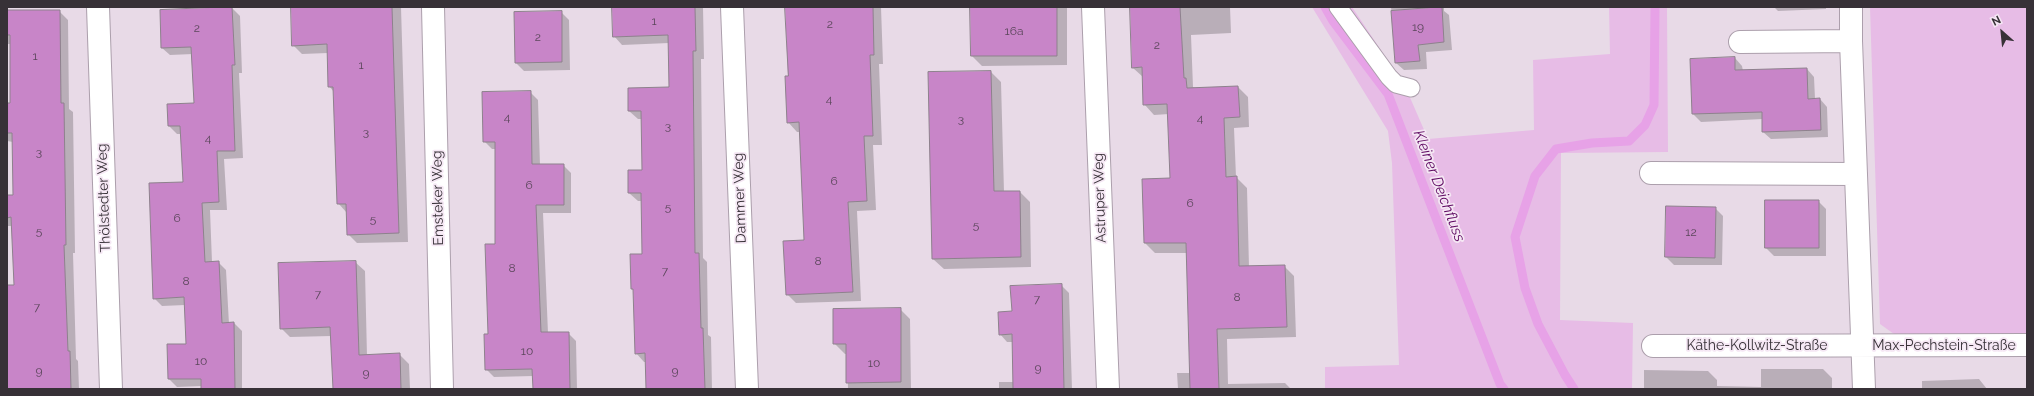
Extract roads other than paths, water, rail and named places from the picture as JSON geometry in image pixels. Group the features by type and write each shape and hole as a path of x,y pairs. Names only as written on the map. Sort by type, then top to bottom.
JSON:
{"street":[{"name":"Thölstedter Weg","path":"98,7 110,389"},
{"name":"Emsteker Weg","path":"433,7 442,389"},
{"name":"Dammer Weg","path":"732,7 747,389"},
{"name":"Astruper Weg","path":"1093,7 1108,389"},
{"path":"1851,7 1864,389"},
{"path":"1740,42 1851,41"},
{"path":"1651,174 1856,174"},
{"name":"Max-Pechstein-Straße","path":"1862,346 2027,345"},
{"name":"Käthe-Kollwitz-Straße","path":"1653,346 1862,346"}],"lane":[{"path":"1338,7 1389,77 1396,84 1412,88"}],"waterway":[{"name":"Kleiner Deichfluss","path":"1325,7 1333,21 1388,94 1500,384 1504,389"},
{"path":"1574,389 1538,324 1525,288 1515,237 1535,176 1556,149 1592,143 1629,141 1645,125 1654,105 1655,7"}]}
